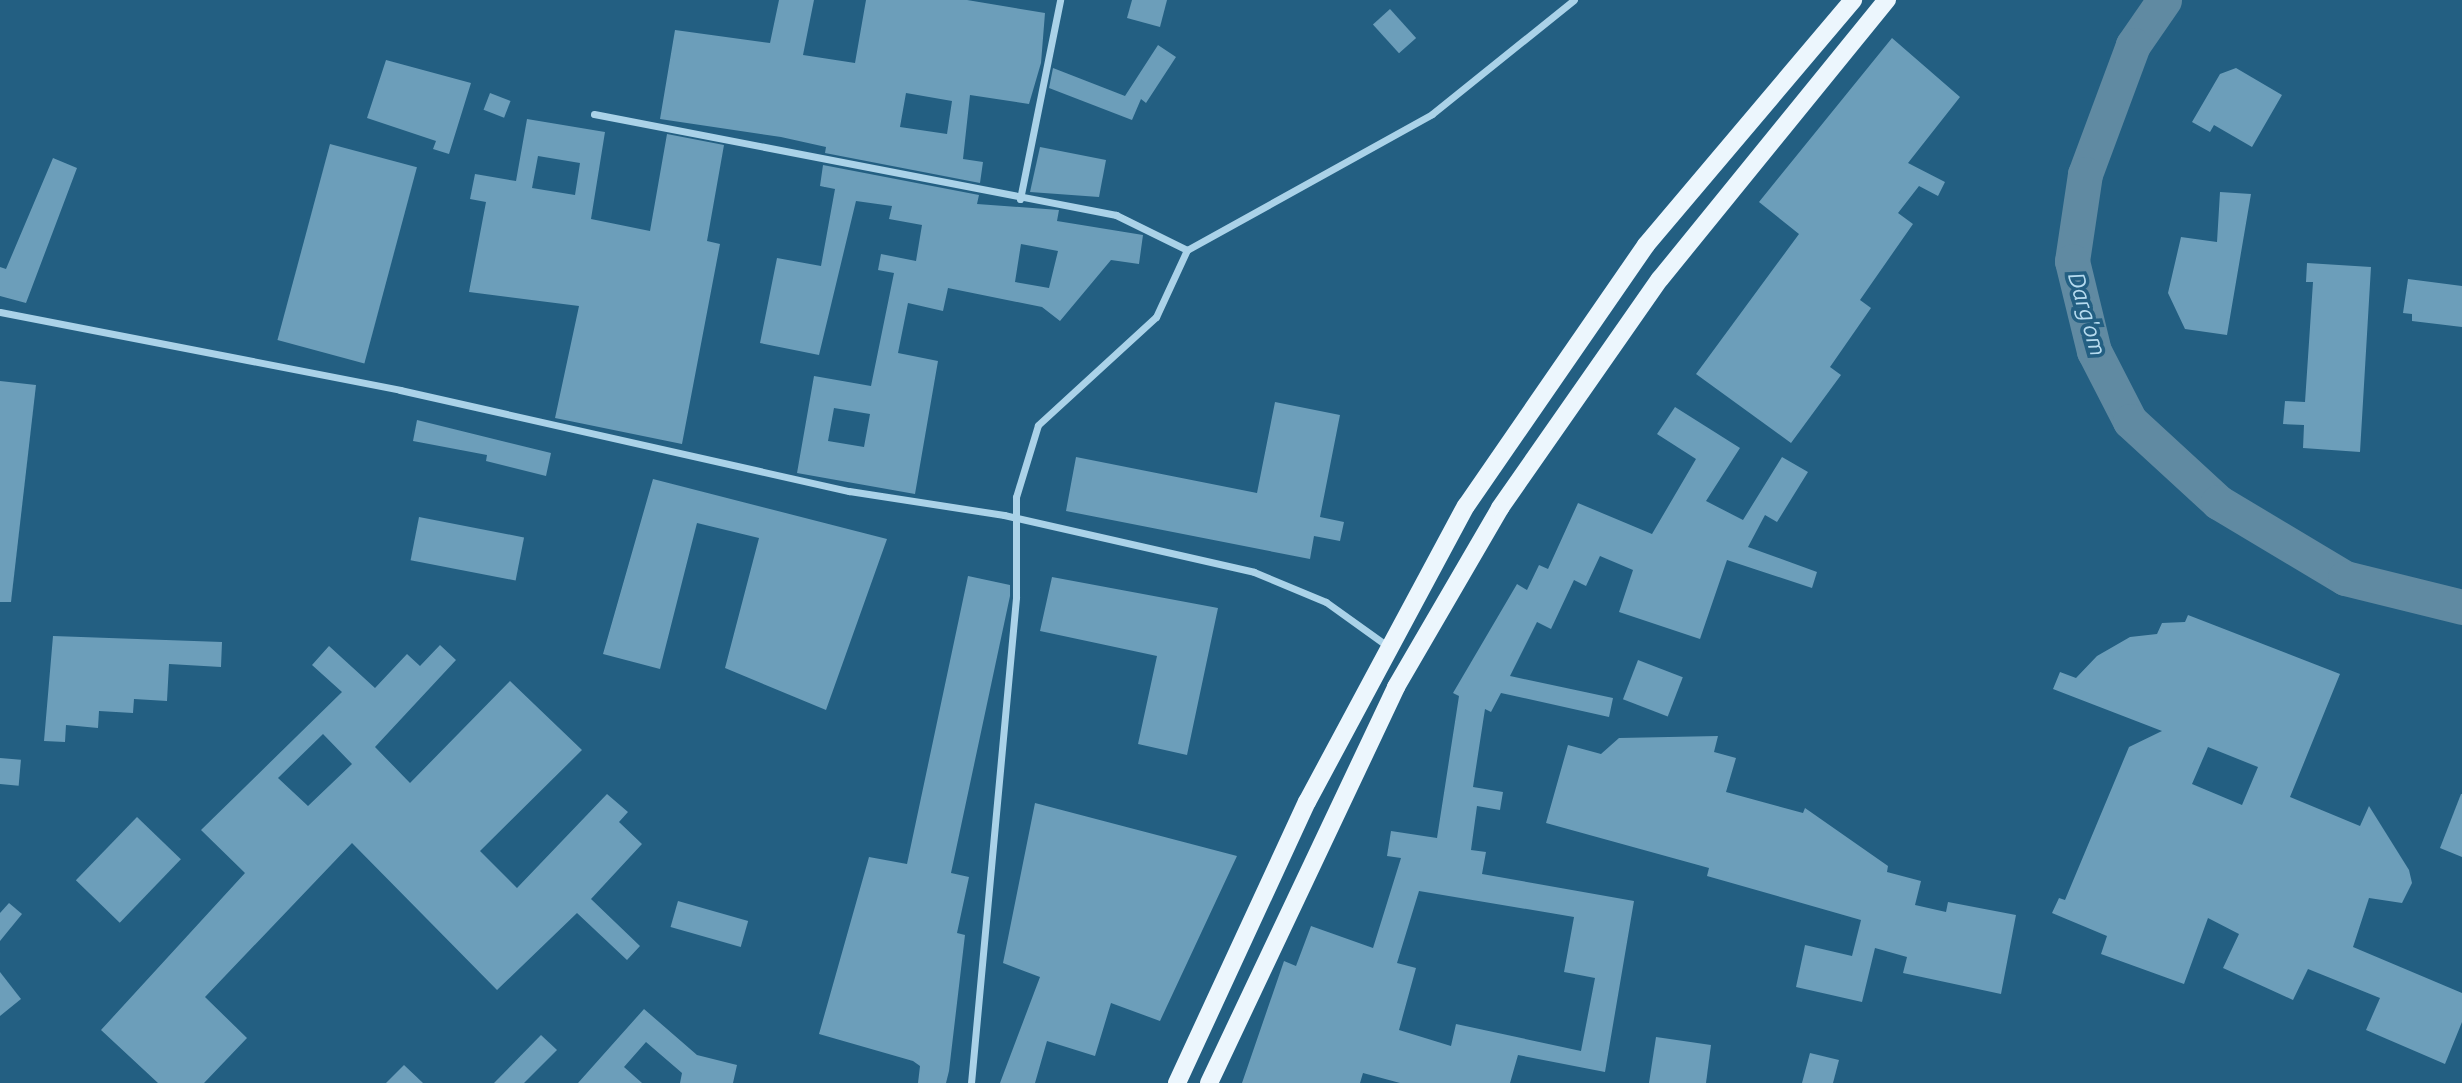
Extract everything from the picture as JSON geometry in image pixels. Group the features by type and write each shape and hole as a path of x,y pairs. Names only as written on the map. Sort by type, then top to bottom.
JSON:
{"main road":[{"path":"1177,1083 1386,645 1515,428 1646,244 1853,0"},
{"path":"1209,1083 1396,687 1500,508 1660,279 1887,0"},
{"path":"1194,1047 1220,1059"}],"street":[{"path":"1020,199 1060,0"},
{"path":"971,1083 1019,522 1016,497 1038,425 1156,317 1187,250 1432,114 1574,0"},
{"path":"594,114 1020,199 1116,215 1187,250"},
{"path":"0,312 1254,572 1326,602 1386,645"}],"building":[{"path":"779,0 814,0 803,55 855,63 866,0 967,0 1045,13 1041,63 1029,104 970,95 963,159 983,162 980,183 825,153 826,147 781,137 660,119 675,30 770,43","holes":["906,93 952,101 947,134 900,127"]},
{"path":"1132,0 1167,0 1160,27 1127,18"},
{"path":"1390,9 1416,38 1399,53 1373,24"},
{"path":"1892,38 1960,97 1908,163 1945,182 1938,196 1919,186 1898,213 1913,224 1860,300 1871,308 1830,367 1841,375 1791,443 1696,374 1799,234 1759,202"},
{"path":"1158,45 1176,57 1146,103 1141,99 1132,120 1049,88 1053,68 1125,96"},
{"path":"386,60 471,83 449,154 433,149 436,141 367,118"},
{"path":"2236,68 2282,95 2252,147 2214,125 2210,132 2192,122 2220,74"},
{"path":"490,93 511,101 504,118 484,110"},
{"path":"527,119 605,132 591,219 650,231 667,134 724,145 707,241 720,244 682,444 555,418 579,306 469,292 486,202 470,199 475,174 516,181","holes":["538,156 580,163 575,195 532,188"]},
{"path":"330,144 417,167 364,363 277,340"},
{"path":"1040,147 1106,160 1099,197 1030,192"},
{"path":"53,158 77,168 26,303 0,296 0,267 6,269"},
{"path":"823,165 979,195 977,204 1059,210 1057,221 1143,235 1139,264 1111,260 1060,321 1042,307 948,288 943,311 908,303 898,353 938,361 915,494 797,473 814,376 871,386 894,273 878,270 881,254 916,261 922,225 889,219 892,206 856,201 819,355 760,343 777,258 821,266 835,189 820,186","holes":["1021,244 1058,251 1049,288 1015,282","834,408 870,414 864,447 828,441"]},
{"path":"2220,192 2251,194 2227,335 2185,329 2168,293 2181,237 2217,242"},
{"path":"2307,263 2371,267 2360,452 2303,448 2304,425 2283,424 2285,401 2305,402 2313,282 2306,282"},
{"path":"2408,279 2462,286 2462,327 2412,321 2412,314 2403,313"},
{"path":"0,381 36,385 11,602 0,602"},
{"path":"1275,402 1340,415 1320,517 1344,522 1340,541 1314,536 1310,559 1066,511 1076,457 1257,493"},
{"path":"1675,407 1740,448 1706,501 1743,520 1782,457 1808,472 1777,522 1765,515 1748,547 1817,572 1812,588 1727,560 1700,639 1619,612 1633,570 1600,556 1586,586 1574,580 1551,629 1537,622 1510,676 1613,698 1609,717 1501,693 1491,712 1485,709 1473,787 1503,792 1500,810 1477,806 1471,850 1486,852 1482,874 1634,901 1605,1072 1518,1055 1510,1083 1400,1083 1363,1073 1360,1083 1242,1083 1284,961 1296,966 1311,926 1373,948 1401,858 1387,856 1391,831 1437,838 1459,696 1453,693 1517,584 1527,590 1539,565 1548,569 1578,503 1652,534 1696,459 1657,434","holes":["1419,891 1574,917 1564,972 1595,978 1581,1051 1456,1024 1451,1046 1399,1030 1416,968 1397,963"]},
{"path":"417,420 551,453 546,476 486,461 487,455 413,441"},
{"path":"653,479 887,539 826,710 725,668 759,538 697,523 660,669 603,654"},
{"path":"419,517 524,537 516,581 411,560"},
{"path":"968,576 1010,585 1010,596 951,873 969,877 957,933 965,935 949,1071 946,1083 918,1083 920,1066 913,1061 819,1034 869,857 907,864"},
{"path":"1052,577 1218,608 1187,755 1138,744 1157,656 1040,631"},
{"path":"2188,615 2340,674 2290,797 2360,826 2369,806 2409,870 2412,883 2402,903 2369,898 2353,947 2462,993 2462,1022 2445,1064 2366,1030 2380,998 2308,969 2293,1000 2223,968 2239,934 2208,918 2184,984 2101,954 2107,936 2052,913 2059,898 2065,900 2129,747 2162,731 2053,689 2060,672 2076,678 2097,656 2130,637 2157,634 2162,623 2185,622","holes":["2208,747 2258,767 2242,805 2192,784"]},
{"path":"53,636 222,642 221,667 169,664 167,701 134,699 133,713 99,711 98,728 66,725 65,742 44,741"},
{"path":"440,645 456,660 375,747 410,783 510,681 582,750 480,851 517,888 607,794 628,812 619,822 642,844 591,899 640,946 627,960 577,913 497,990 352,843 205,997 247,1038 204,1083 158,1083 101,1030 245,873 201,830 342,692 312,665 329,646 375,688 407,654 420,666","holes":["323,734 352,764 308,806 278,778"]},
{"path":"1638,660 1683,677 1668,716 1623,699"},
{"path":"1718,736 1714,752 1736,758 1726,792 1803,813 1805,808 1888,866 1887,872 1921,881 1915,905 1946,912 1948,902 2016,915 2001,994 1903,973 1907,957 1875,948 1862,1002 1796,987 1805,945 1852,956 1861,920 1707,876 1709,868 1546,823 1568,745 1601,754 1619,738"},
{"path":"0,758 21,760 19,786 0,784"},
{"path":"2462,794 2462,857 2440,848"},
{"path":"1035,803 1237,856 1160,1021 1111,1003 1095,1056 1047,1041 1035,1083 1000,1083 1040,977 1003,963"},
{"path":"137,817 181,859 120,923 76,880"},
{"path":"678,901 748,921 741,947 671,927"},
{"path":"9,903 22,914 0,941 0,913"},
{"path":"0,972 21,999 0,1016"},
{"path":"644,1009 697,1055 737,1065 733,1083 680,1083 682,1073 646,1042 624,1067 642,1083 578,1083"},
{"path":"541,1035 557,1050 524,1083 494,1083"},
{"path":"1656,1037 1711,1045 1706,1083 1649,1083"},
{"path":"1810,1053 1839,1060 1833,1083 1802,1083"},
{"path":"404,1065 423,1083 386,1083"}],"waterway":[{"name":"Darg'om","path":"2164,0 2133,45 2085,174 2072,261 2094,351 2130,421 2218,502 2345,578 2462,607"}]}
